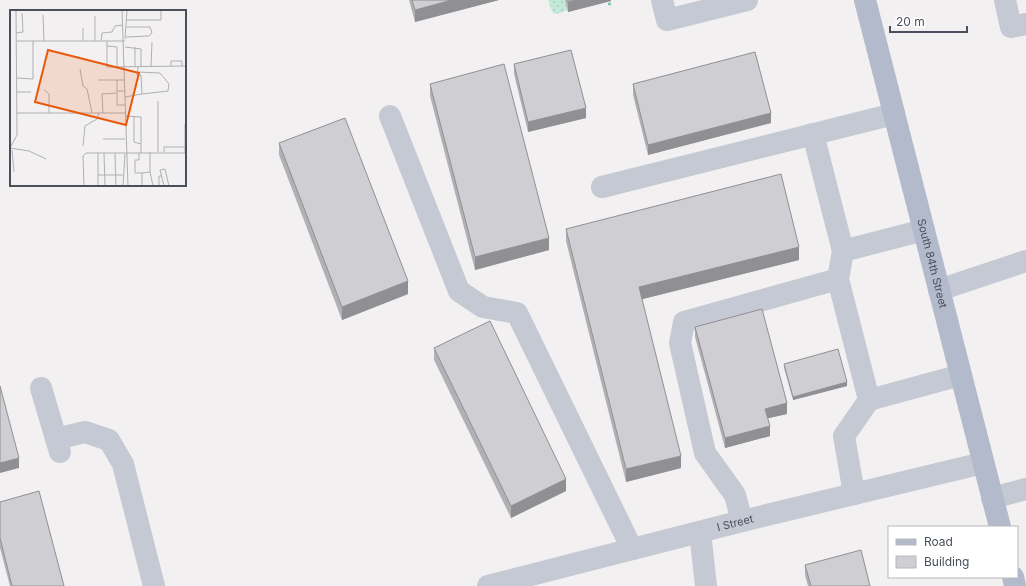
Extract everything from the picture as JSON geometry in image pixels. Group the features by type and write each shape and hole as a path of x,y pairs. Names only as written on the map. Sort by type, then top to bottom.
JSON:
{"main road":[{"name":"South 84th Street","path":"865,0 1000,526"}],"street":[{"path":"662,0 667,20 747,0"},
{"path":"1005,0 1011,27 1026,24"},
{"path":"602,187 894,114"},
{"path":"390,116 459,291 483,307 517,314 632,549"},
{"path":"813,134 843,251 838,279 869,400"},
{"path":"843,251 924,230"},
{"path":"939,290 1026,261"},
{"path":"742,521 735,495 705,453 680,343 684,322 838,279"},
{"path":"854,494 844,436 869,400 961,376"},
{"path":"41,388 58,446 85,432 109,440 123,464 154,586"},
{"name":"I Street","path":"488,586 742,521 983,463"},
{"path":"992,498 1026,489"},
{"path":"700,532 706,586"}],"green space":[{"path":"548,0 565,0 568,10 557,14 553,13"}],"building":[{"path":"412,0 452,0 415,10"},
{"path":"571,50 586,108 528,122 514,64"},
{"path":"755,52 771,113 648,145 633,84"},
{"path":"504,64 549,238 475,257 430,84"},
{"path":"345,118 408,281 342,307 279,143"},
{"path":"781,174 799,247 639,287 681,456 626,469 566,229"},
{"path":"762,309 787,403 765,409 770,426 725,438 695,327"},
{"path":"490,321 566,479 511,506 434,348"},
{"path":"838,349 847,382 793,397 784,364"},
{"path":"0,386 19,458 0,463"},
{"path":"39,491 64,586 12,586 0,538 0,502"},
{"path":"861,550 870,586 811,586 805,565"}]}
